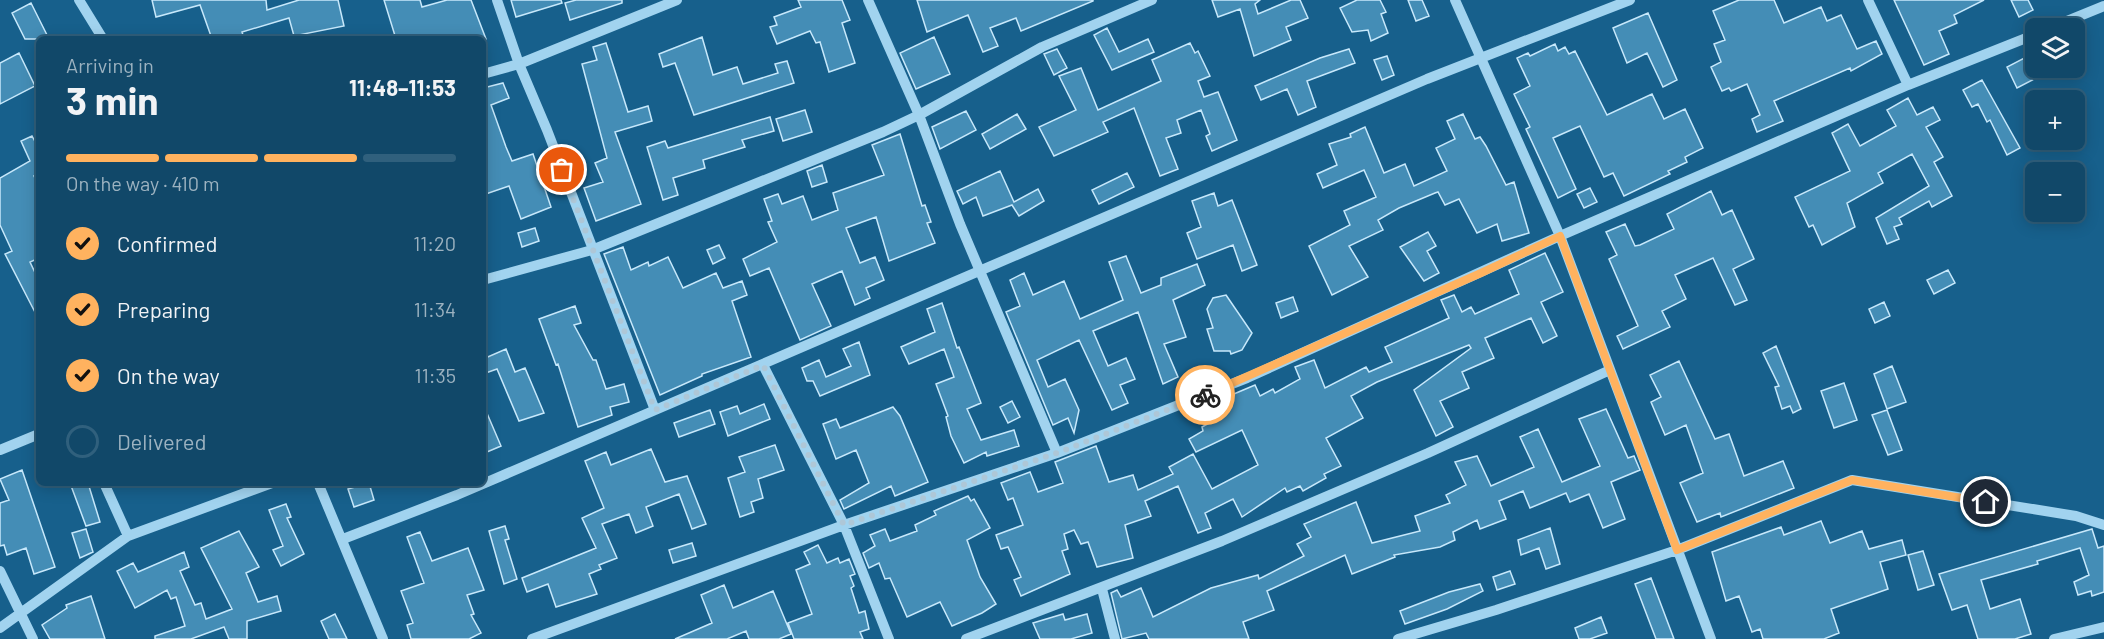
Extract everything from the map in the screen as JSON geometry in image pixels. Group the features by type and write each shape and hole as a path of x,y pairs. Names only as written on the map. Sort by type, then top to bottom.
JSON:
{"street":[{"path":"79,0 101,36"},
{"path":"497,0 519,64 547,130 655,410"},
{"path":"486,73 519,64 677,0"},
{"path":"868,0 920,115 979,272 1057,453"},
{"path":"486,279 592,250 920,115 1042,47 1152,0"},
{"path":"1455,0 1560,236 1711,639"},
{"path":"486,483 1230,162 1481,58 1630,0"},
{"path":"1868,0 1908,85"},
{"path":"2075,18 2104,6"},
{"path":"532,639 844,525 1057,453 1247,378 1560,236 1908,85 2025,38"},
{"path":"763,365 844,525 889,639"},
{"path":"966,639 1222,542 1417,458 1610,370"},
{"path":"0,450 36,435"},
{"path":"1398,639 1496,610 1677,550 1852,480 2076,516 2104,525"},
{"path":"105,486 128,536"},
{"path":"0,628 128,536 264,486"},
{"path":"319,486 383,639"},
{"path":"343,539 478,486"},
{"path":"0,571 33,639"},
{"path":"1102,589 1115,639"},
{"path":"2054,639 2104,627"}],"building":[{"path":"152,0 266,0 267,10 299,0 338,0 344,26 294,36 289,18 242,32 243,35 211,36 200,5 156,17"},
{"path":"384,0 420,0 422,7 447,0 471,0 485,36 395,36"},
{"path":"511,0 561,0 562,3 516,17"},
{"path":"576,0 622,0 622,3 570,20 565,3"},
{"path":"798,0 842,0 850,20 842,23 855,63 829,72 820,42 816,43 810,31 777,44 770,27 777,25 774,17 801,7"},
{"path":"917,0 1093,1 1021,31 1016,18 990,28 998,46 983,52 968,15 927,32"},
{"path":"1212,0 1260,0 1255,4 1258,14 1291,0 1300,0 1308,18 1286,27 1291,40 1254,56 1240,9 1218,17"},
{"path":"1357,0 1380,0 1386,12 1381,14 1388,33 1371,41 1368,30 1352,32 1340,8"},
{"path":"1408,0 1422,0 1429,16 1416,21"},
{"path":"1739,0 1774,0 1784,23 1821,7 1827,21 1841,15 1857,49 1876,41 1882,54 1851,71 1850,68 1774,101 1783,121 1757,132 1752,119 1760,115 1747,84 1731,91 1729,88 1722,91 1711,67 1721,62 1714,44 1725,40 1713,11"},
{"path":"1894,0 1984,0 1954,15 1957,23 1939,31 1949,54 1924,65"},
{"path":"2011,0 2028,0 2033,10 2019,17"},
{"path":"31,3 48,36 25,39 12,13"},
{"path":"1648,13 1677,80 1663,87 1647,53 1627,63 1613,28"},
{"path":"1107,28 1119,52 1148,39 1154,52 1112,70 1094,35"},
{"path":"702,37 713,75 737,67 743,84 778,73 775,64 787,61 794,83 694,115 675,63 663,67 659,54"},
{"path":"934,37 950,74 916,89 900,53"},
{"path":"606,43 628,112 648,106 652,121 615,132 641,204 596,221 584,188 603,182 595,163 607,158 582,64 597,60 593,47"},
{"path":"1190,43 1195,53 1198,51 1210,76 1198,81 1204,97 1218,92 1237,140 1212,151 1206,136 1210,134 1201,110 1177,120 1181,133 1166,138 1178,169 1160,176 1134,108 1103,122 1108,132 1054,156 1039,127 1076,110 1059,76 1081,68 1098,110 1161,81 1152,60"},
{"path":"1555,44 1558,51 1565,47 1569,54 1575,51 1607,115 1652,94 1664,119 1685,109 1703,148 1685,157 1687,162 1668,171 1670,174 1624,196 1613,173 1604,177 1580,126 1553,138 1576,189 1558,198 1526,129 1530,127 1514,94 1530,86 1517,58 1528,53 1530,56"},
{"path":"1057,49 1067,68 1054,75 1044,54"},
{"path":"1349,49 1355,63 1307,81 1316,107 1298,115 1287,89 1261,100 1255,86 1320,58"},
{"path":"19,53 35,86 0,104 0,63"},
{"path":"1387,56 1394,75 1382,80 1374,60"},
{"path":"2025,58 2025,78 2036,78 2017,88 2007,67"},
{"path":"1982,80 2020,148 2007,155 1990,120 1987,122 1978,104 1972,107 1963,90"},
{"path":"503,83 509,98 491,105 506,147 512,161 533,154 551,207 521,219 509,186 486,194 486,87"},
{"path":"1908,98 1917,115 1933,107 1940,120 1926,127 1943,157 1934,162 1952,196 1932,207 1929,201 1899,218 1902,224 1894,227 1899,239 1887,244 1876,218 1929,186 1912,154 1878,173 1883,183 1847,203 1855,227 1822,245 1813,225 1809,227 1795,197 1850,171 1832,133 1848,124 1860,146 1896,126 1887,110"},
{"path":"805,110 812,132 783,141 776,119"},
{"path":"966,111 976,130 940,149 932,127"},
{"path":"1017,114 1026,129 990,149 982,134"},
{"path":"1463,114 1475,139 1480,137 1486,146 1506,185 1514,182 1529,233 1502,241 1497,224 1477,233 1459,199 1445,205 1438,192 1399,208 1378,220 1383,230 1349,246 1368,277 1332,295 1309,246 1350,225 1344,211 1376,197 1364,170 1323,188 1317,174 1337,165 1329,144 1351,137 1350,134 1365,127 1384,173 1405,164 1414,186 1447,171 1436,148 1455,139 1447,121"},
{"path":"770,117 774,131 742,140 745,147 703,160 705,168 673,178 678,195 663,200 647,147 665,141 668,148"},
{"path":"900,134 922,206 925,205 931,222 927,223 935,243 889,261 876,217 846,228 860,263 875,257 884,280 866,288 870,298 855,305 842,271 812,284 831,326 800,340 769,268 750,276 743,259 777,242 768,222 772,221 764,199 778,194 782,204 803,196 812,220 838,210 833,193 884,175 872,145"},
{"path":"32,136 36,143 36,175 34,176 36,180 36,259 30,262 36,275 36,314 5,254 12,251 0,225 0,178 30,161 21,141"},
{"path":"822,165 827,182 812,187 807,171"},
{"path":"1000,171 1014,202 1038,189 1044,201 1019,216 1012,205 983,216 976,197 963,204 957,191"},
{"path":"1127,173 1134,187 1099,204 1092,190"},
{"path":"1590,188 1597,202 1584,208 1577,194"},
{"path":"1711,191 1722,215 1732,210 1754,259 1733,269 1747,300 1735,305 1713,258 1675,275 1686,299 1662,311 1670,327 1623,349 1617,336 1638,326 1609,259 1617,255 1606,232 1625,224 1635,246 1640,245 1674,229 1667,214"},
{"path":"1214,193 1218,206 1232,200 1257,265 1242,271 1233,245 1197,259 1187,233 1201,227 1192,201"},
{"path":"535,228 539,241 522,247 518,233"},
{"path":"1428,232 1436,246 1427,251 1439,273 1424,281 1400,247"},
{"path":"719,245 725,258 713,264 707,250"},
{"path":"623,247 631,270 648,262 649,266 668,257 683,288 716,273 723,288 742,281 747,295 732,301 751,357 702,374 660,395 604,254"},
{"path":"1545,253 1563,292 1541,302 1557,336 1543,343 1531,318 1485,338 1494,358 1462,372 1469,388 1440,401 1453,427 1436,436 1414,390 1471,348 1469,345 1377,382 1351,396 1363,418 1326,438 1341,466 1324,474 1326,478 1303,491 1300,486 1287,492 1285,488 1242,517 1233,499 1205,513 1211,528 1198,533 1178,486 1145,501 1151,516 1125,525 1133,558 1097,567 1088,542 1081,544 1074,530 1064,534 1068,549 1062,551 1070,574 1021,596 1014,580 1021,577 1008,547 1001,549 996,535 1023,525 1013,498 1008,500 1001,483 1030,472 1038,492 1063,483 1055,462 1096,446 1109,482 1133,475 1138,490 1173,474 1169,467 1193,454 1212,489 1258,465 1242,430 1196,452 1189,439 1203,431 1202,427 1222,416 1215,402 1255,385 1260,396 1273,389 1275,393 1300,379 1295,367 1314,360 1325,388 1366,367 1369,372 1392,362 1385,347 1449,318 1441,300 1454,295 1462,312 1471,307 1475,314 1519,294 1509,270"},
{"path":"1126,256 1141,293 1161,285 1161,278 1197,264 1205,285 1173,300 1186,337 1164,344 1178,377 1163,384 1138,312 1093,331 1108,366 1126,358 1135,379 1120,385 1128,403 1112,410 1079,340 1037,360 1048,387 1065,379 1079,410 1074,433 1068,418 1053,425 1006,312 1020,306 1010,280 1024,273 1033,295 1064,281 1080,319 1123,300 1109,262"},
{"path":"1948,270 1955,283 1934,294 1927,280"},
{"path":"1226,295 1252,333 1242,350 1231,354 1230,351 1214,351 1207,329 1213,328 1207,309 1213,298"},
{"path":"1293,297 1298,311 1281,318 1276,303"},
{"path":"1884,302 1890,316 1875,323 1869,309"},
{"path":"942,303 957,348 959,347 981,403 967,409 981,440 1014,430 1019,446 987,456 986,452 964,463 951,436 946,417 948,416 936,384 954,377 944,349 909,364 901,347 935,332 927,309"},
{"path":"575,306 581,323 574,325 593,360 596,360 606,389 624,384 629,402 610,407 612,415 578,427 558,364 556,365 539,319"},
{"path":"859,342 870,375 820,396 813,381 807,381 802,368 819,360 826,377 851,366 843,349"},
{"path":"1776,346 1801,409 1793,413 1790,406 1782,409 1775,387 1779,386 1763,353"},
{"path":"506,349 515,372 525,368 544,413 519,421 497,369 486,373 486,358"},
{"path":"1679,361 1715,439 1729,434 1744,476 1783,461 1794,488 1721,517 1720,513 1697,522 1680,483 1703,473 1686,425 1665,435 1651,402 1661,397 1650,375"},
{"path":"1892,366 1906,402 1887,409 1874,374"},
{"path":"1844,383 1857,420 1834,428 1821,391"},
{"path":"1012,401 1020,417 1008,423 1000,407"},
{"path":"764,404 770,419 728,436 720,412 737,406 740,414"},
{"path":"893,407 900,416 928,482 895,496 891,486 844,509 840,500 869,483 856,450 836,459 823,424 836,419 840,428"},
{"path":"1606,409 1628,458 1634,456 1640,470 1611,482 1625,519 1603,528 1589,494 1570,502 1566,493 1530,508 1523,491 1499,501 1506,519 1480,529 1477,520 1453,532 1455,540 1440,547 1394,555 1395,557 1352,574 1345,555 1267,591 1274,610 1243,622 1249,639 1149,639 1146,633 1122,639 1111,593 1117,590 1121,597 1141,588 1153,617 1211,588 1258,575 1259,579 1304,556 1297,544 1311,537 1304,524 1356,502 1372,543 1420,531 1415,516 1450,503 1446,495 1466,485 1455,462 1477,456 1491,486 1534,467 1520,437 1538,429 1562,482 1600,466 1579,419"},
{"path":"710,410 715,424 679,437 674,423"},
{"path":"1887,410 1902,450 1888,455 1872,415"},
{"path":"486,411 501,446 487,452 486,450"},
{"path":"775,445 784,470 758,479 763,498 751,502 754,512 740,517 728,478 745,472 739,457"},
{"path":"651,449 665,482 687,476 706,524 692,529 679,494 646,507 653,526 636,533 629,514 602,524 617,558 599,565 601,569 589,574 597,594 556,607 548,584 527,592 522,578 596,548 582,518 604,508 585,461 606,452 611,465"},
{"path":"22,470 55,567 34,574 26,548 7,555 4,545 0,546 0,503 9,500 0,479"},
{"path":"71,486 89,486 100,522 86,526"},
{"path":"370,486 374,500 354,507 348,489"},
{"path":"968,496 971,501 974,499 990,528 967,540 980,577 996,604 952,626 940,602 907,617 890,578 885,579 879,563 869,568 863,553 875,546 870,535 885,529 890,541 917,531 915,525 936,515 934,511"},
{"path":"286,504 291,517 287,518 304,554 281,566 273,550 283,546 269,510"},
{"path":"1821,521 1830,543 1862,531 1869,549 1902,540 1906,555 1880,562 1888,589 1831,609 1839,633 1824,639 1763,639 1760,629 1752,632 1739,596 1726,601 1712,552 1781,527 1784,535"},
{"path":"505,526 509,539 505,540 517,579 504,584 489,531"},
{"path":"1550,528 1560,564 1546,569 1539,548 1521,555 1518,540"},
{"path":"86,529 93,552 80,558 72,533"},
{"path":"2092,529 2098,548 2104,546 2104,592 2092,596 2091,591 2078,595 2074,582 2089,575 2080,548 2037,561 2038,564 1981,580 1990,609 2020,599 2031,634 2015,639 1978,639 1967,605 1952,610 1939,574"},
{"path":"239,531 259,567 246,573 258,602 277,596 281,611 247,621 247,639 229,639 224,627 191,639 155,639 155,636 185,626 176,597 171,599 167,590 135,608 117,571 133,563 138,572 184,552 189,567 180,571 195,605 201,603 206,619 232,609 201,548"},
{"path":"420,532 432,561 468,548 484,590 467,595 474,614 471,615 481,633 469,639 411,639 407,625 413,623 401,591 424,583 407,537"},
{"path":"692,543 696,556 673,563 669,550"},
{"path":"818,545 827,563 838,558 840,563 849,559 855,574 850,576 854,586 851,588 859,613 865,611 869,629 860,632 863,639 794,639 788,623 812,614 796,570 810,564 804,552"},
{"path":"1923,551 1934,585 1918,590 1908,555"},
{"path":"1510,571 1515,584 1497,590 1493,577"},
{"path":"1651,578 1674,639 1656,639 1635,584"},
{"path":"1480,584 1483,591 1447,609 1405,624 1400,611 1449,592"},
{"path":"724,585 733,608 773,591 791,634 779,639 749,639 746,631 727,639 675,639 712,623 701,595"},
{"path":"91,596 105,639 50,639 42,625 67,608 66,605"},
{"path":"335,614 347,639 329,639 321,621"},
{"path":"1063,614 1065,620 1087,614 1092,633 1071,639 1040,639 1033,623"},
{"path":"1601,617 1607,633 1590,639 1579,639 1575,628"}],"way so far":[{"path":"562,170 655,410 763,365 844,525 1057,453 1205,395"}],"route":[{"path":"1205,395 1560,236 1677,550 1852,480 1986,502"}]}
